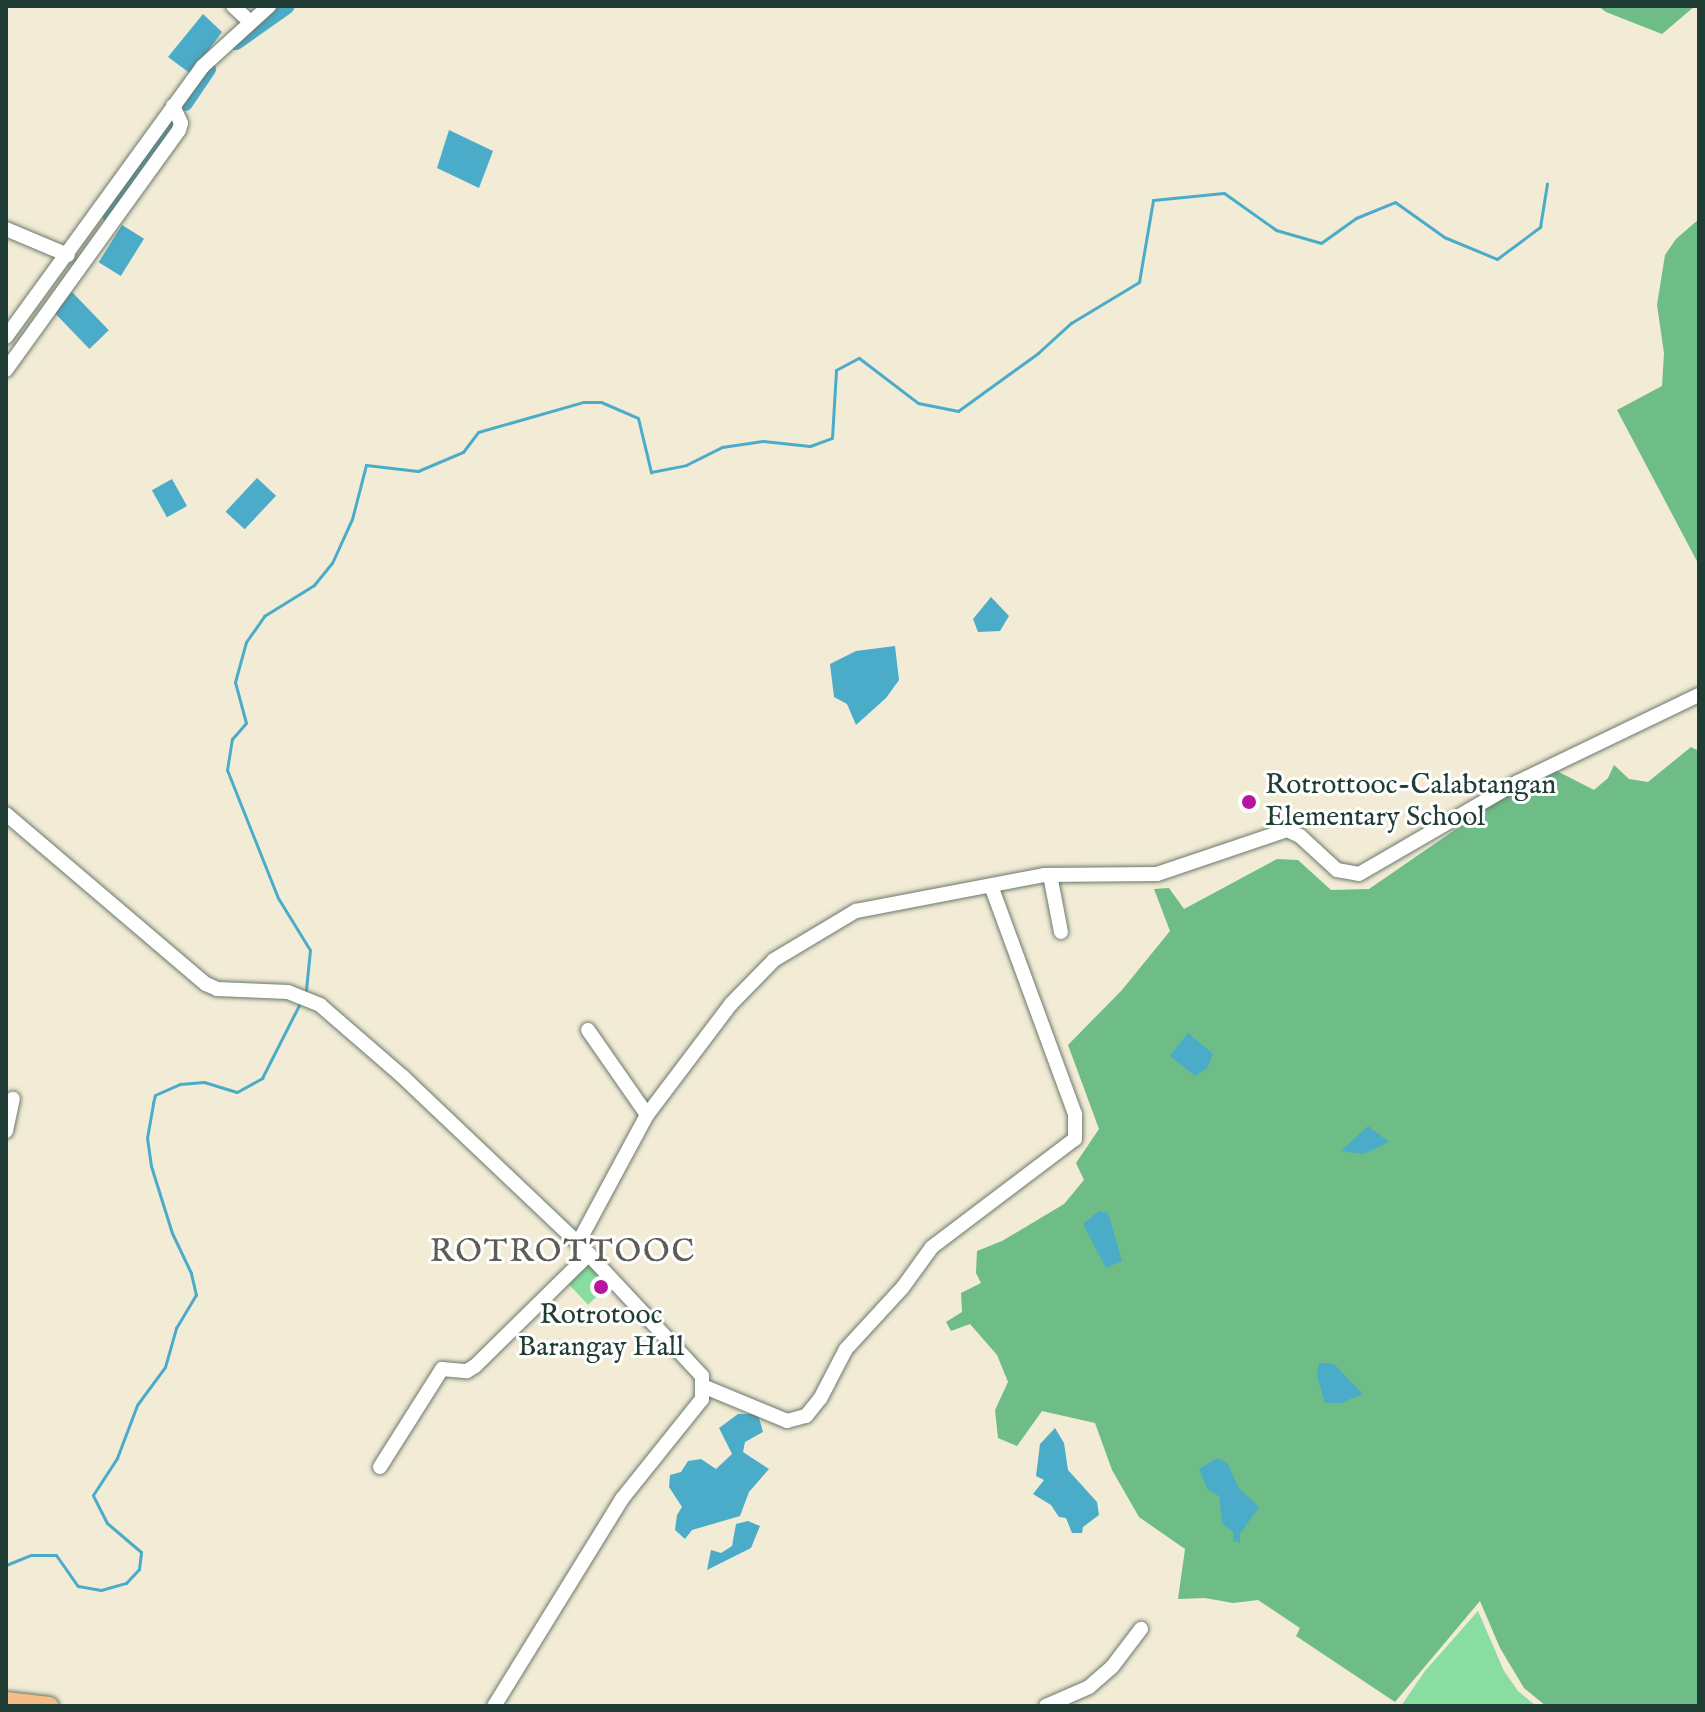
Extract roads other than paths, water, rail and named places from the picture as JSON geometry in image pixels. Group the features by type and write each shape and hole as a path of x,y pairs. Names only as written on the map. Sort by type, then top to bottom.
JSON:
{"main road":[{"path":"6,1701 50,1706"}],"street":[{"path":"233,6 250,22"},
{"path":"6,337 202,67 269,6"},
{"path":"6,370 179,130 181,123 173,106"},
{"path":"6,229 68,255"},
{"path":"380,1467 442,1369 467,1371 475,1366 583,1248 647,1115 731,1004 774,960 856,911 1050,875 1157,874 1287,830 1300,836 1337,870 1359,874 1518,782 1699,695"},
{"path":"6,814 206,984 217,989 288,992 320,1005 403,1077 583,1248 702,1376 705,1387 702,1399 622,1499 494,1706"},
{"path":"1050,875 1061,932"},
{"path":"705,1387 787,1421 806,1416 820,1399 846,1349 903,1287 932,1247 1075,1139 1075,1114 991,886"},
{"path":"588,1030 647,1115"},
{"path":"6,1131 13,1099"},
{"path":"1046,1706 1089,1687 1112,1667 1141,1629"}],"water":[{"path":"203,14 222,32 191,74 168,57"},
{"path":"449,130 493,151 479,188 437,168"},
{"path":"122,225 144,239 121,276 99,262"},
{"path":"72,292 109,330 89,349 53,311"},
{"path":"257,478 276,496 245,529 226,512"},
{"path":"172,479 187,506 167,517 152,490"},
{"path":"991,597 1009,616 1000,631 978,632 973,619"},
{"path":"895,646 899,680 886,698 856,725 847,704 834,697 830,664 856,651"},
{"path":"1188,1033 1213,1054 1207,1068 1195,1076 1170,1056"},
{"path":"1368,1126 1389,1142 1364,1154 1341,1151"},
{"path":"1099,1211 1108,1213 1122,1261 1106,1268 1083,1224"},
{"path":"1319,1363 1334,1364 1363,1394 1341,1403 1325,1403 1317,1376"},
{"path":"738,1414 758,1414 763,1432 745,1442 743,1452 769,1469 749,1492 740,1516 692,1530 685,1539 675,1530 677,1515 682,1507 669,1487 670,1475 681,1472 688,1461 701,1459 716,1469 732,1454 719,1428"},
{"path":"1055,1428 1064,1443 1068,1470 1097,1502 1099,1515 1083,1527 1082,1533 1072,1533 1066,1518 1059,1517 1051,1505 1033,1494 1044,1480 1036,1476 1040,1444"},
{"path":"1218,1458 1228,1464 1238,1487 1259,1507 1240,1534 1240,1543 1233,1541 1233,1532 1222,1523 1219,1496 1208,1490 1199,1469"},
{"path":"748,1521 760,1526 751,1548 707,1570 711,1550 721,1553 732,1546 736,1524"}],"waterway":[{"path":"236,42 287,6"},
{"path":"185,103 208,69"},
{"path":"110,215 174,120"},
{"path":"306,990 310,950 278,898 227,770 232,739 246,723 235,682 246,642 264,616 314,585 332,563 352,519 366,465 418,471 463,452 478,432 583,402 601,402 638,418 651,472 686,465 722,447 763,441 810,446 832,438 836,370 859,358 918,403 958,411 1038,353 1071,323 1139,282 1153,200 1224,193 1276,230 1321,243 1356,218 1395,202 1444,237 1497,259 1540,227 1547,184"},
{"path":"6,1565 31,1555 56,1555 78,1586 101,1590 126,1583 139,1569 141,1552 107,1523 93,1495 117,1458 137,1405 165,1367 176,1328 196,1295 191,1273 172,1233 151,1166 147,1138 155,1095 180,1084 204,1082 237,1092 262,1078 301,1001"}],"place":[{"name":"Rotrottooc-Calabtangan Elementary School","path":"1249,802"},
{"name":"Rotrotooc Barangay Hall","path":"601,1287"}],"district":[{"name":"ROTROTTOOC","path":"563,1253"}]}
